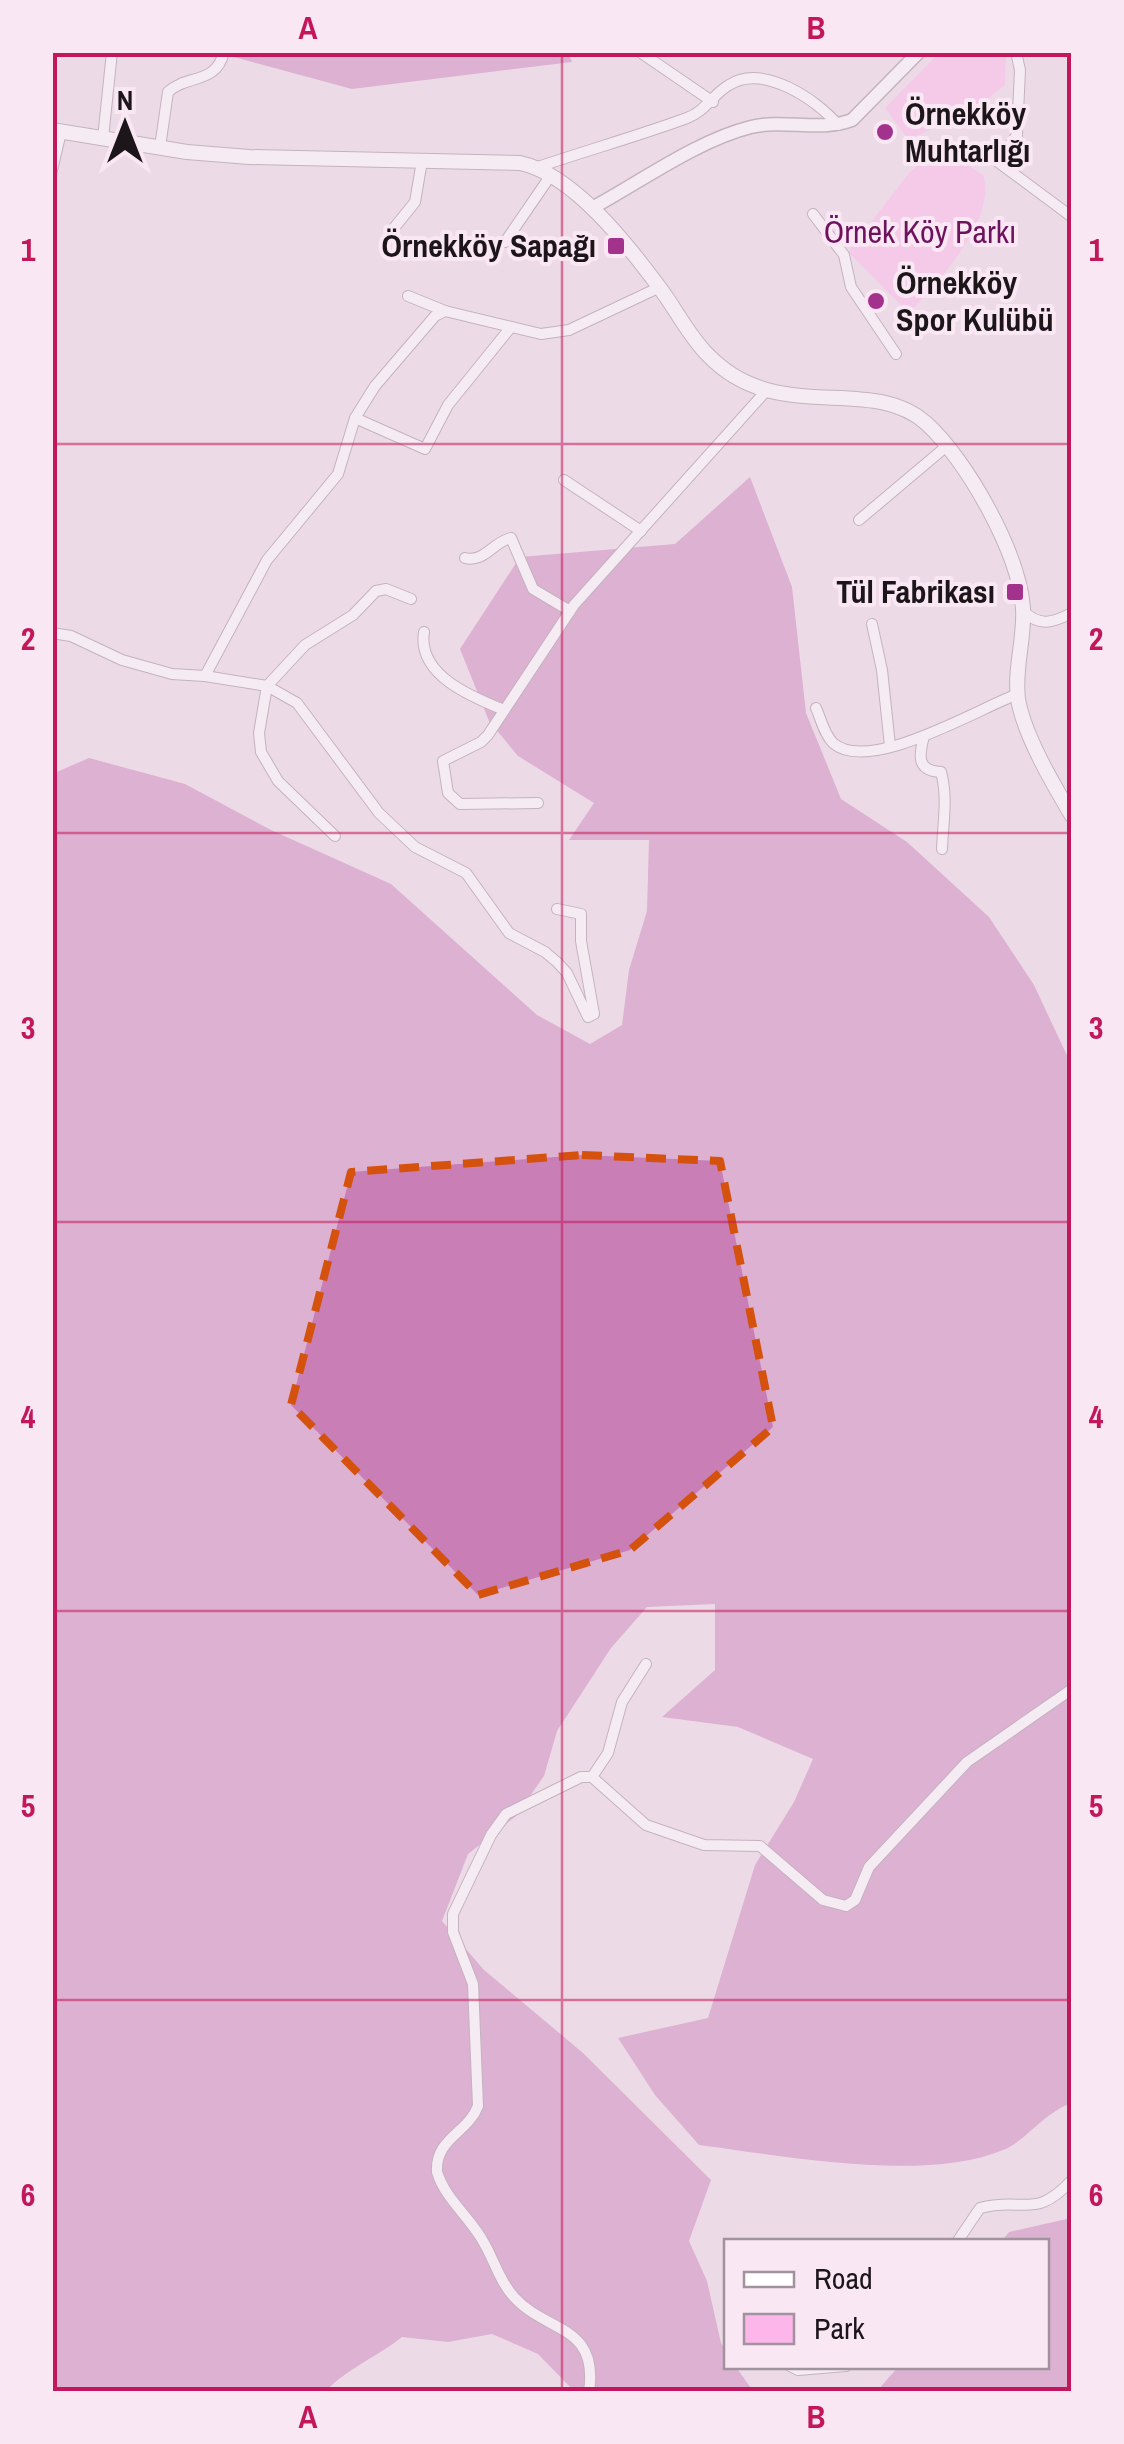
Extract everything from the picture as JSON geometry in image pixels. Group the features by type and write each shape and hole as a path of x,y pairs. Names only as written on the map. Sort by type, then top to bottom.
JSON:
{"main road":[{"path":"57,131 250,158 520,163 545,171 592,208 660,288 710,358 734,376 766,391 900,407 924,421 970,475 1018,578 1023,610 1018,694 1041,758 1072,816"}],"street":[{"path":"103,138 112,52"},
{"path":"160,147 168,92 178,84 206,77 217,69 224,52"},
{"path":"640,52 713,102"},
{"path":"896,75 906,52"},
{"path":"592,208 714,141 754,126 838,125 852,120 919,52"},
{"path":"1016,52 1020,70 1017,135 998,162 1072,217"},
{"path":"505,242 545,171 693,116 732,82 771,82 802,92 824,108 838,125"},
{"path":"52,170 57,131"},
{"path":"394,228 415,202 422,161"},
{"path":"814,214 844,255 852,288 896,354"},
{"path":"408,296 445,312 541,334 568,330 660,288"},
{"path":"205,676 268,560 338,474 356,418 374,386 435,316 445,312"},
{"path":"356,418 426,449 448,405 511,327"},
{"path":"538,803 460,804 448,792 443,761 480,742 570,611 766,391"},
{"path":"859,520 948,446"},
{"path":"564,480 641,531"},
{"path":"465,558 479,558 511,538 516,542 522,568 533,589 570,611"},
{"path":"336,836 278,781 261,752 259,733 267,686 305,646 354,616 376,591 386,589 411,598"},
{"path":"1023,610 1043,623 1072,613"},
{"path":"872,624 882,670 890,746"},
{"path":"424,632 422,640 434,669 468,695 504,710"},
{"path":"52,633 72,636 122,660 172,674 267,686 297,703 379,813 415,847 466,872 509,933 557,962 567,973 588,1017 594,1014 580,941 580,914 557,909"},
{"path":"816,708 835,745 868,752 924,736 1018,694"},
{"path":"924,736 919,759 926,769 941,772 943,781 946,806 942,848"},
{"path":"592,1777 608,1752 622,1702 646,1664"},
{"path":"588,2392 588,2362 580,2344 564,2327 522,2306 513,2297 483,2240 439,2179 436,2163 441,2148 469,2122 478,2106 473,1984 453,1932 455,1908 491,1835 506,1814 555,1788 592,1777 646,1825 704,1845 760,1846 823,1900 846,1906 855,1900 869,1867 966,1762 1072,1689"},
{"path":"959,2239 980,2208 1042,2205 1058,2196 1072,2180"}],"highlighted area":[{"path":"582,1155 720,1161 773,1427 630,1550 478,1595 291,1405 351,1172"}],"green space":[{"path":"940,52 1006,53 1005,85 967,115 908,139 885,108"},
{"name":"Örnek Köy Parkı","path":"940,146 983,175 982,211 962,249 909,313 848,252 909,173"}],"shaded area":[{"path":"568,52 572,62 352,89 219,53"},
{"path":"750,477 792,587 806,713 841,799 907,842 989,917 1034,985 1071,1064 1071,2103 1003,2150 971,2160 895,2166 699,2145 655,2095 618,2038 708,2018 755,1865 794,1802 813,1759 738,1727 662,1717 715,1670 715,1604 647,1607 611,1648 557,1731 544,1776 516,1816 468,1854 442,1921 483,1969 583,2053 711,2180 689,2241 707,2281 724,2348 724,2369 737,2369 753,2391 574,2391 538,2354 492,2334 448,2342 402,2337 326,2391 54,2392 52,774 89,758 185,784 271,830 391,884 537,1015 590,1044 622,1025 629,970 647,911 649,840 569,840 594,803 518,756 489,721 460,649 520,557 675,544"},
{"path":"1071,2218 1071,2391 877,2391 896,2369 1049,2369 1049,2239 1004,2239 1009,2232"}],"place":[{"name":"Örnekköy Muhtarlığı","path":"885,132"},
{"name":"Örnekköy Sapağı","path":"616,246"},
{"name":"Örnekköy Spor Kulübü","path":"876,301"},
{"name":"Tül Fabrikası","path":"1015,592"}]}
